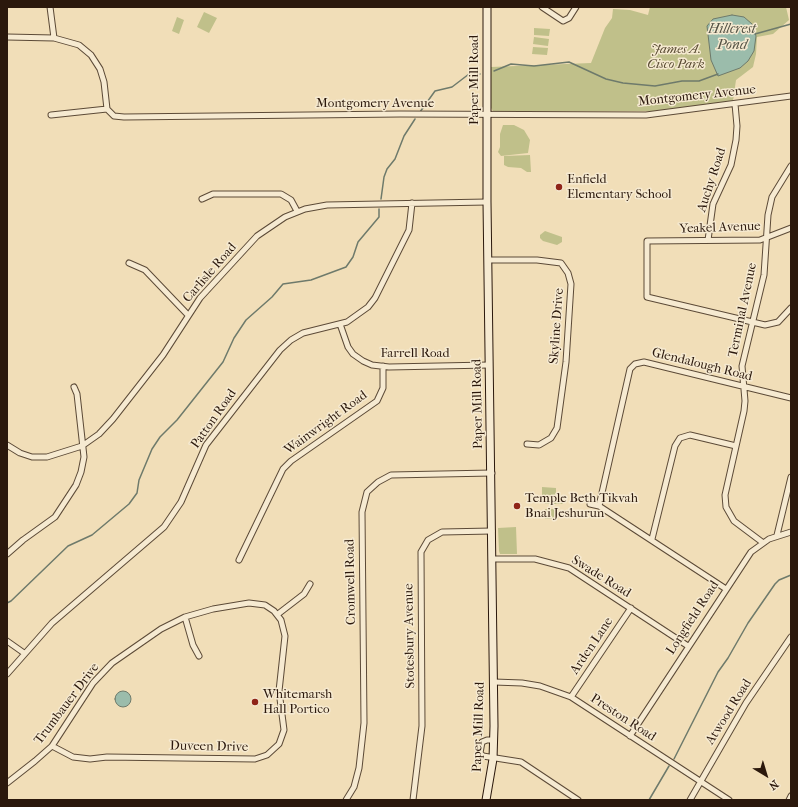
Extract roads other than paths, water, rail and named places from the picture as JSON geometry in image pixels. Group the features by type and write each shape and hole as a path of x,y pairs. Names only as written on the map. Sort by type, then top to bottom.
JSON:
{"main road":[{"name":"Paper Mill Road","path":"486,800 493,759 494,740 492,473 487,202 487,7"}],"street":[{"path":"50,7 54,38"},
{"path":"542,7 563,21 569,18 576,7"},
{"path":"7,37 54,38 75,43 94,59 103,80 107,109 51,115"},
{"name":"Montgomery Avenue","path":"107,109 114,116 124,117 400,114 487,116 646,115 791,96"},
{"name":"Auchy Road","path":"708,240 713,204 731,165 736,140 735,104"},
{"name":"Terminal Avenue","path":"762,542 734,521 726,508 725,495 744,411 742,366 764,275 768,215 771,201 791,166"},
{"path":"202,199 213,194 281,194 289,198 297,211"},
{"name":"Carlisle Road","path":"7,445 23,454 44,457 64,453 82,446 99,434 113,420 163,355 200,298 258,236 276,222 297,211 327,205 487,202"},
{"name":"Patton Road","path":"7,674 24,653 64,611 164,527 181,502 206,445 280,350 291,340 303,333 340,324 360,314 375,298 409,230 412,203"},
{"name":"Yeakel Avenue","path":"752,322 647,297 647,241 766,238 791,228"},
{"name":"Skyline Drive","path":"489,260 538,260 560,263 568,273 571,284 566,362 557,428 552,438 539,445 527,444"},
{"path":"129,263 146,270 188,315"},
{"path":"752,322 765,325 775,324 782,320 791,308"},
{"name":"Farrell Road","path":"340,324 348,347 355,355 366,363 383,366 489,365"},
{"name":"Glendalough Road","path":"599,506 632,366 644,362 791,398"},
{"name":"Wainwright Road","path":"239,560 283,469 291,461 377,401 383,388 383,366"},
{"path":"7,554 23,540 46,524 62,508 72,494 81,472 84,457 77,394 74,387"},
{"path":"652,540 675,446 680,438 690,435 736,446"},
{"name":"Cromwell Road","path":"346,800 354,787 359,768 364,723 362,512 367,492 378,482 391,475 492,473"},
{"path":"777,535 791,477"},
{"path":"590,504 599,506 726,589"},
{"name":"Stotesbury Avenue","path":"413,800 422,726 420,552 428,540 442,532 492,531"},
{"name":"Longfield Road","path":"630,736 751,552 762,542 777,535 791,532"},
{"name":"Swade Road","path":"492,560 535,559 562,565 688,646"},
{"path":"278,614 304,594 310,584"},
{"name":"Trumbauer Drive","path":"7,783 52,746 93,683 112,663 151,634 184,617 223,607 256,603 265,604 278,614"},
{"name":"Arden Lane","path":"571,697 631,608"},
{"name":"Duveen Drive","path":"52,746 67,755 90,759 107,757 255,759 267,755 279,744 284,730 279,691 284,631 278,614"},
{"path":"184,617 193,645 199,656"},
{"name":"Atwood Road","path":"690,800 746,703 791,637"},
{"path":"7,641 24,653"},
{"name":"Preston Road","path":"494,682 522,683 540,686 571,697 729,800"},
{"path":"494,740 482,742 480,753 482,756 493,759 521,762 578,800"},
{"path":"789,800 791,796"}],"water":[{"name":"Hillcrest Pond","path":"732,15 744,17 752,24 756,36 754,51 748,61 740,68 718,76 711,60 707,26 713,19"},
{"path":"120,691 126,691 131,696 129,705 126,707 120,707 115,702 115,696"}],"waterway":[{"path":"755,34 791,24"},
{"path":"494,71 511,64 534,66 569,62 606,79 623,83 655,86 682,81 699,81 718,74"},
{"path":"420,112 435,91 452,87 469,74 480,74"},
{"path":"381,199 384,177 387,169 395,159 404,136 415,119"},
{"path":"7,603 11,601 68,546 92,535 129,504 137,493 139,480 152,449 160,437 177,420 223,362 234,338 246,320 272,297 283,284 311,280 346,267 353,257 358,242 379,217 379,209"},
{"path":"674,759 718,672 728,658 748,623 775,584 779,580 791,575"},
{"path":"649,800 669,766"}],"place":[{"name":"Enfield Elementary School","path":"559,187"},
{"name":"Temple Beth Tikvah Bnai Jeshurun","path":"517,506"},
{"name":"Whitemarsh Hall Portico","path":"255,702"}],"park label":[{"name":"James A. Cisco Park","path":"676,58"}]}
